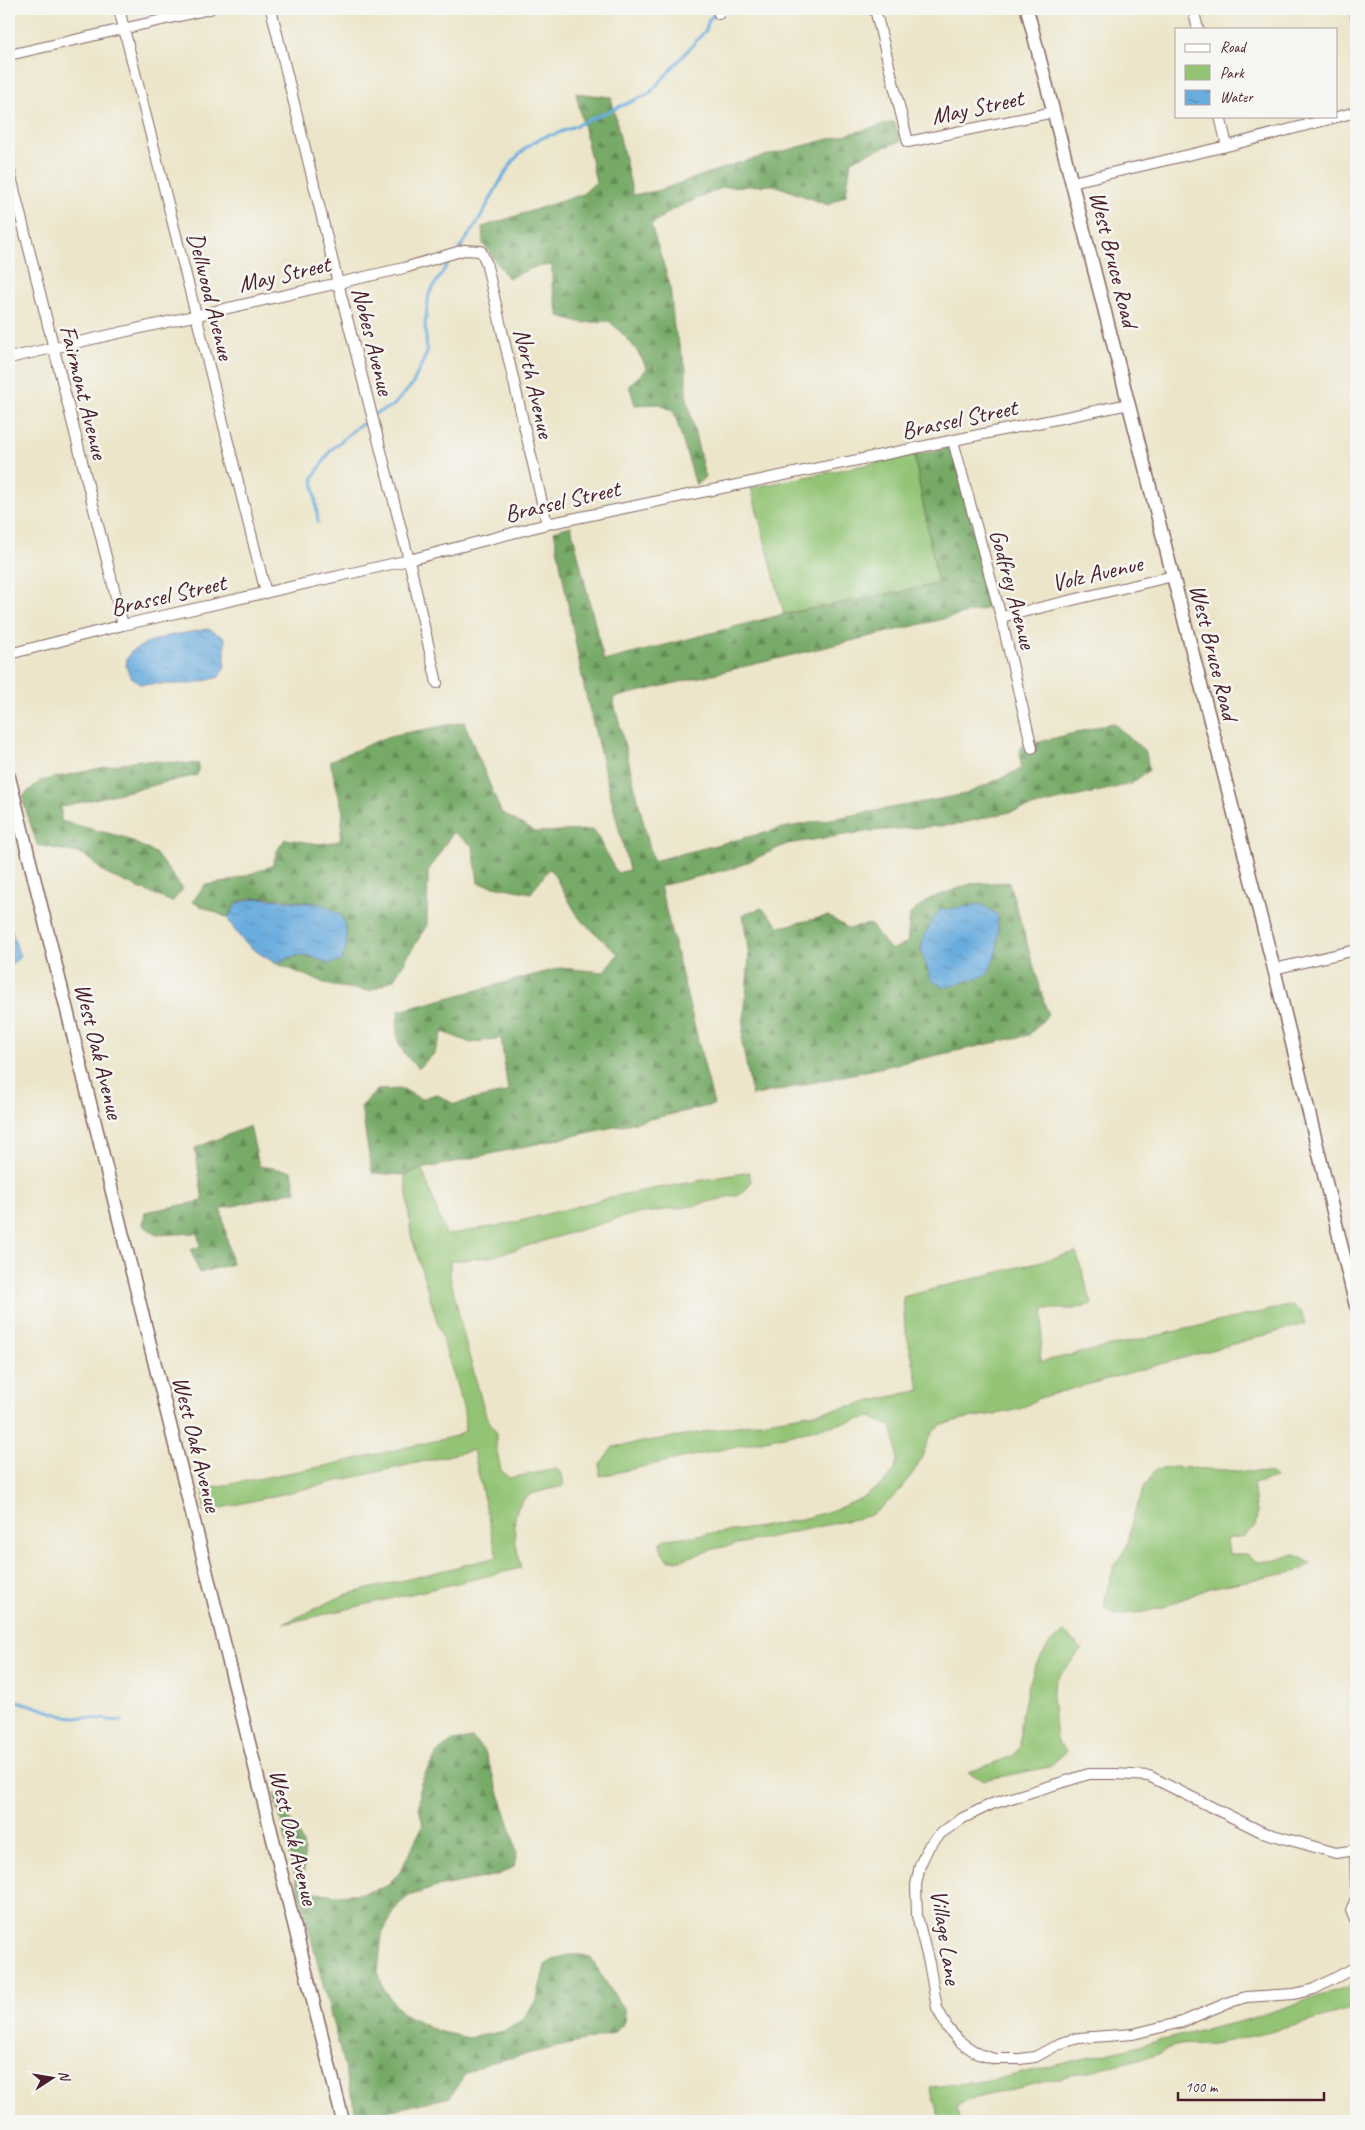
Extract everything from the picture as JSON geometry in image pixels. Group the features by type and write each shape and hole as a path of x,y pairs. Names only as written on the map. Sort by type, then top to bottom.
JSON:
{"street":[{"name":"Dellwood Avenue","path":"119,9 266,593"},
{"path":"9,55 210,9"},
{"name":"Nobes Avenue","path":"271,9 338,283 409,560 437,683"},
{"name":"May Street","path":"875,9 908,142 1054,112"},
{"name":"West Bruce Road","path":"1027,9 1274,969 1355,1299"},
{"path":"1193,9 1198,28"},
{"path":"1354,9 1356,17"},
{"path":"1338,117 1356,112"},
{"path":"1220,118 1227,146"},
{"path":"1072,182 1227,146 1333,118"},
{"name":"Fairmont Avenue","path":"9,168 52,348 123,625"},
{"name":"May Street","path":"9,358 195,314 404,268 464,250 480,251"},
{"name":"North Avenue","path":"480,251 486,262 547,524"},
{"name":"Brassel Street","path":"9,654 123,625 409,560 547,524 1129,404"},
{"name":"Godfrey Avenue","path":"953,441 1001,616 1032,748"},
{"name":"Volz Avenue","path":"1001,616 1173,576"},
{"name":"West Oak Avenue","path":"9,777 343,2121"},
{"path":"1274,969 1356,950"},
{"name":"Village Lane","path":"1356,1887 1356,1850 1336,1853 1262,1832 1148,1776 1115,1774 1089,1774 1022,1793 992,1804 963,1818 941,1832 929,1846 920,1865 916,1885 917,1916 929,1963 937,2008 947,2027 959,2041 978,2054 995,2060 1020,2060 1035,2057 1061,2043 1079,2038 1133,2034 1182,2022 1227,2003 1246,1998 1294,1994 1314,1989 1356,1967"},
{"path":"1356,1899 1351,1910 1356,1923"}],"green space":[{"path":"576,93 611,97 633,195 657,191 738,163 894,122 901,141 851,161 846,195 828,205 774,185 724,187 673,209 651,225 670,285 674,328 686,368 686,394 705,477 696,485 674,412 660,404 635,405 629,385 647,369 636,349 609,321 583,323 559,316 552,286 552,265 535,267 508,278 483,244 482,227 583,194 596,182"},
{"path":"952,447 993,607 613,698 653,861 783,828 966,794 1021,769 1020,747 1113,723 1146,752 1149,770 1131,784 954,825 871,831 787,844 737,867 660,886 714,1105 422,1169 405,1175 372,1173 361,1107 377,1090 403,1089 421,1099 436,1094 454,1104 508,1092 501,1038 471,1043 443,1032 434,1054 418,1068 405,1055 397,1037 399,1011 560,968 604,972 618,954 579,918 550,868 531,893 478,883 473,846 453,832 428,871 427,925 394,979 370,991 332,986 275,963 302,955 313,957 328,964 321,904 267,898 246,899 237,903 228,918 192,902 205,885 227,882 272,866 278,849 285,839 320,844 340,841 343,812 330,761 389,736 464,722 501,812 535,832 594,830 617,873 629,870 584,687 554,531 571,526 604,661 784,614 938,584 914,455"},
{"path":"914,455 938,584 784,614 751,488"},
{"path":"138,760 199,764 197,775 61,807 61,821 123,837 155,853 183,889 172,902 106,874 83,854 37,845 22,797 40,781"},
{"path":"1009,882 1048,1015 1029,1035 752,1096 742,1042 749,957 743,914 762,908 780,927 828,916 849,929 870,924 891,950 907,943 910,914 929,899 970,884"},
{"path":"250,1126 259,1166 292,1171 296,1191 221,1209 232,1264 199,1273 191,1250 200,1246 198,1233 156,1235 143,1225 145,1212 203,1201 195,1148"},
{"path":"422,1169 446,1235 512,1223 624,1194 749,1172 751,1182 743,1193 693,1206 630,1215 490,1257 450,1261 450,1276 466,1345 486,1416 496,1432 496,1448 501,1470 509,1478 557,1469 562,1474 564,1486 529,1495 520,1504 516,1512 514,1531 521,1568 283,1624 344,1595 497,1557 473,1450 204,1512 204,1489 325,1466 456,1436 465,1431 464,1410 411,1235 405,1175"},
{"path":"1076,1252 1092,1304 1073,1309 1044,1309 1040,1362 1292,1305 1302,1313 1305,1324 1039,1398 1019,1409 953,1421 936,1429 927,1443 921,1459 905,1484 885,1505 869,1516 714,1549 681,1560 669,1560 662,1553 660,1543 666,1539 782,1523 813,1516 842,1507 867,1495 886,1480 895,1469 897,1453 891,1427 871,1417 600,1476 600,1464 613,1447 838,1409 920,1390 905,1328 903,1297"},
{"path":"1175,1467 1270,1473 1275,1478 1253,1484 1257,1513 1255,1527 1244,1536 1227,1539 1229,1554 1246,1554 1257,1562 1276,1560 1294,1554 1311,1563 1299,1571 1209,1588 1164,1607 1143,1612 1114,1615 1104,1607 1107,1590 1114,1567 1128,1544 1132,1519 1145,1486 1155,1470"},
{"path":"1064,1632 1082,1649 1056,1680 1052,1697 1056,1740 1067,1751 1049,1767 983,1780 968,1772 1013,1756 1020,1747 1020,1724 1028,1687 1036,1665 1049,1644"},
{"path":"472,1738 485,1752 510,1826 517,1853 514,1867 498,1875 437,1887 409,1896 398,1905 382,1934 378,1971 384,1990 401,2012 437,2031 468,2038 504,2031 523,2019 537,1999 545,1965 567,1955 584,1955 590,1957 624,2010 625,2015 622,2026 609,2035 488,2063 465,2074 450,2097 374,2114 362,2121 358,2121 274,1793 303,1843 305,1863 303,1874 306,1886 316,1892 334,1895 363,1893 385,1887 400,1872 423,1825 419,1808 420,1785 426,1772 440,1750 453,1741"},
{"path":"1356,1984 1356,2008 1288,2027 1219,2043 1179,2045 1156,2055 967,2100 956,2107 960,2121 940,2121 930,2087 993,2080 1246,2020"}],"water":[{"path":"208,629 225,638 225,666 219,677 192,684 140,684 130,676 126,666 131,652 146,643 168,636"},
{"path":"257,898 321,904 341,915 347,938 341,961 328,964 313,957 302,955 275,963 254,949 242,939 228,918 237,903"},
{"path":"980,904 997,914 997,945 991,967 987,975 945,988 931,980 921,949 924,935 939,911"},
{"path":"9,922 20,957 9,966"}],"waterway":[{"path":"459,249 479,220 501,180 518,155 529,145 541,138 556,134 649,94 706,30 709,19 716,14"},
{"path":"373,415 394,405 412,385 427,353 425,324 429,294 452,257"},
{"path":"318,522 313,478 331,450 358,426 367,422"},
{"path":"9,1698 64,1716 121,1721"}]}
